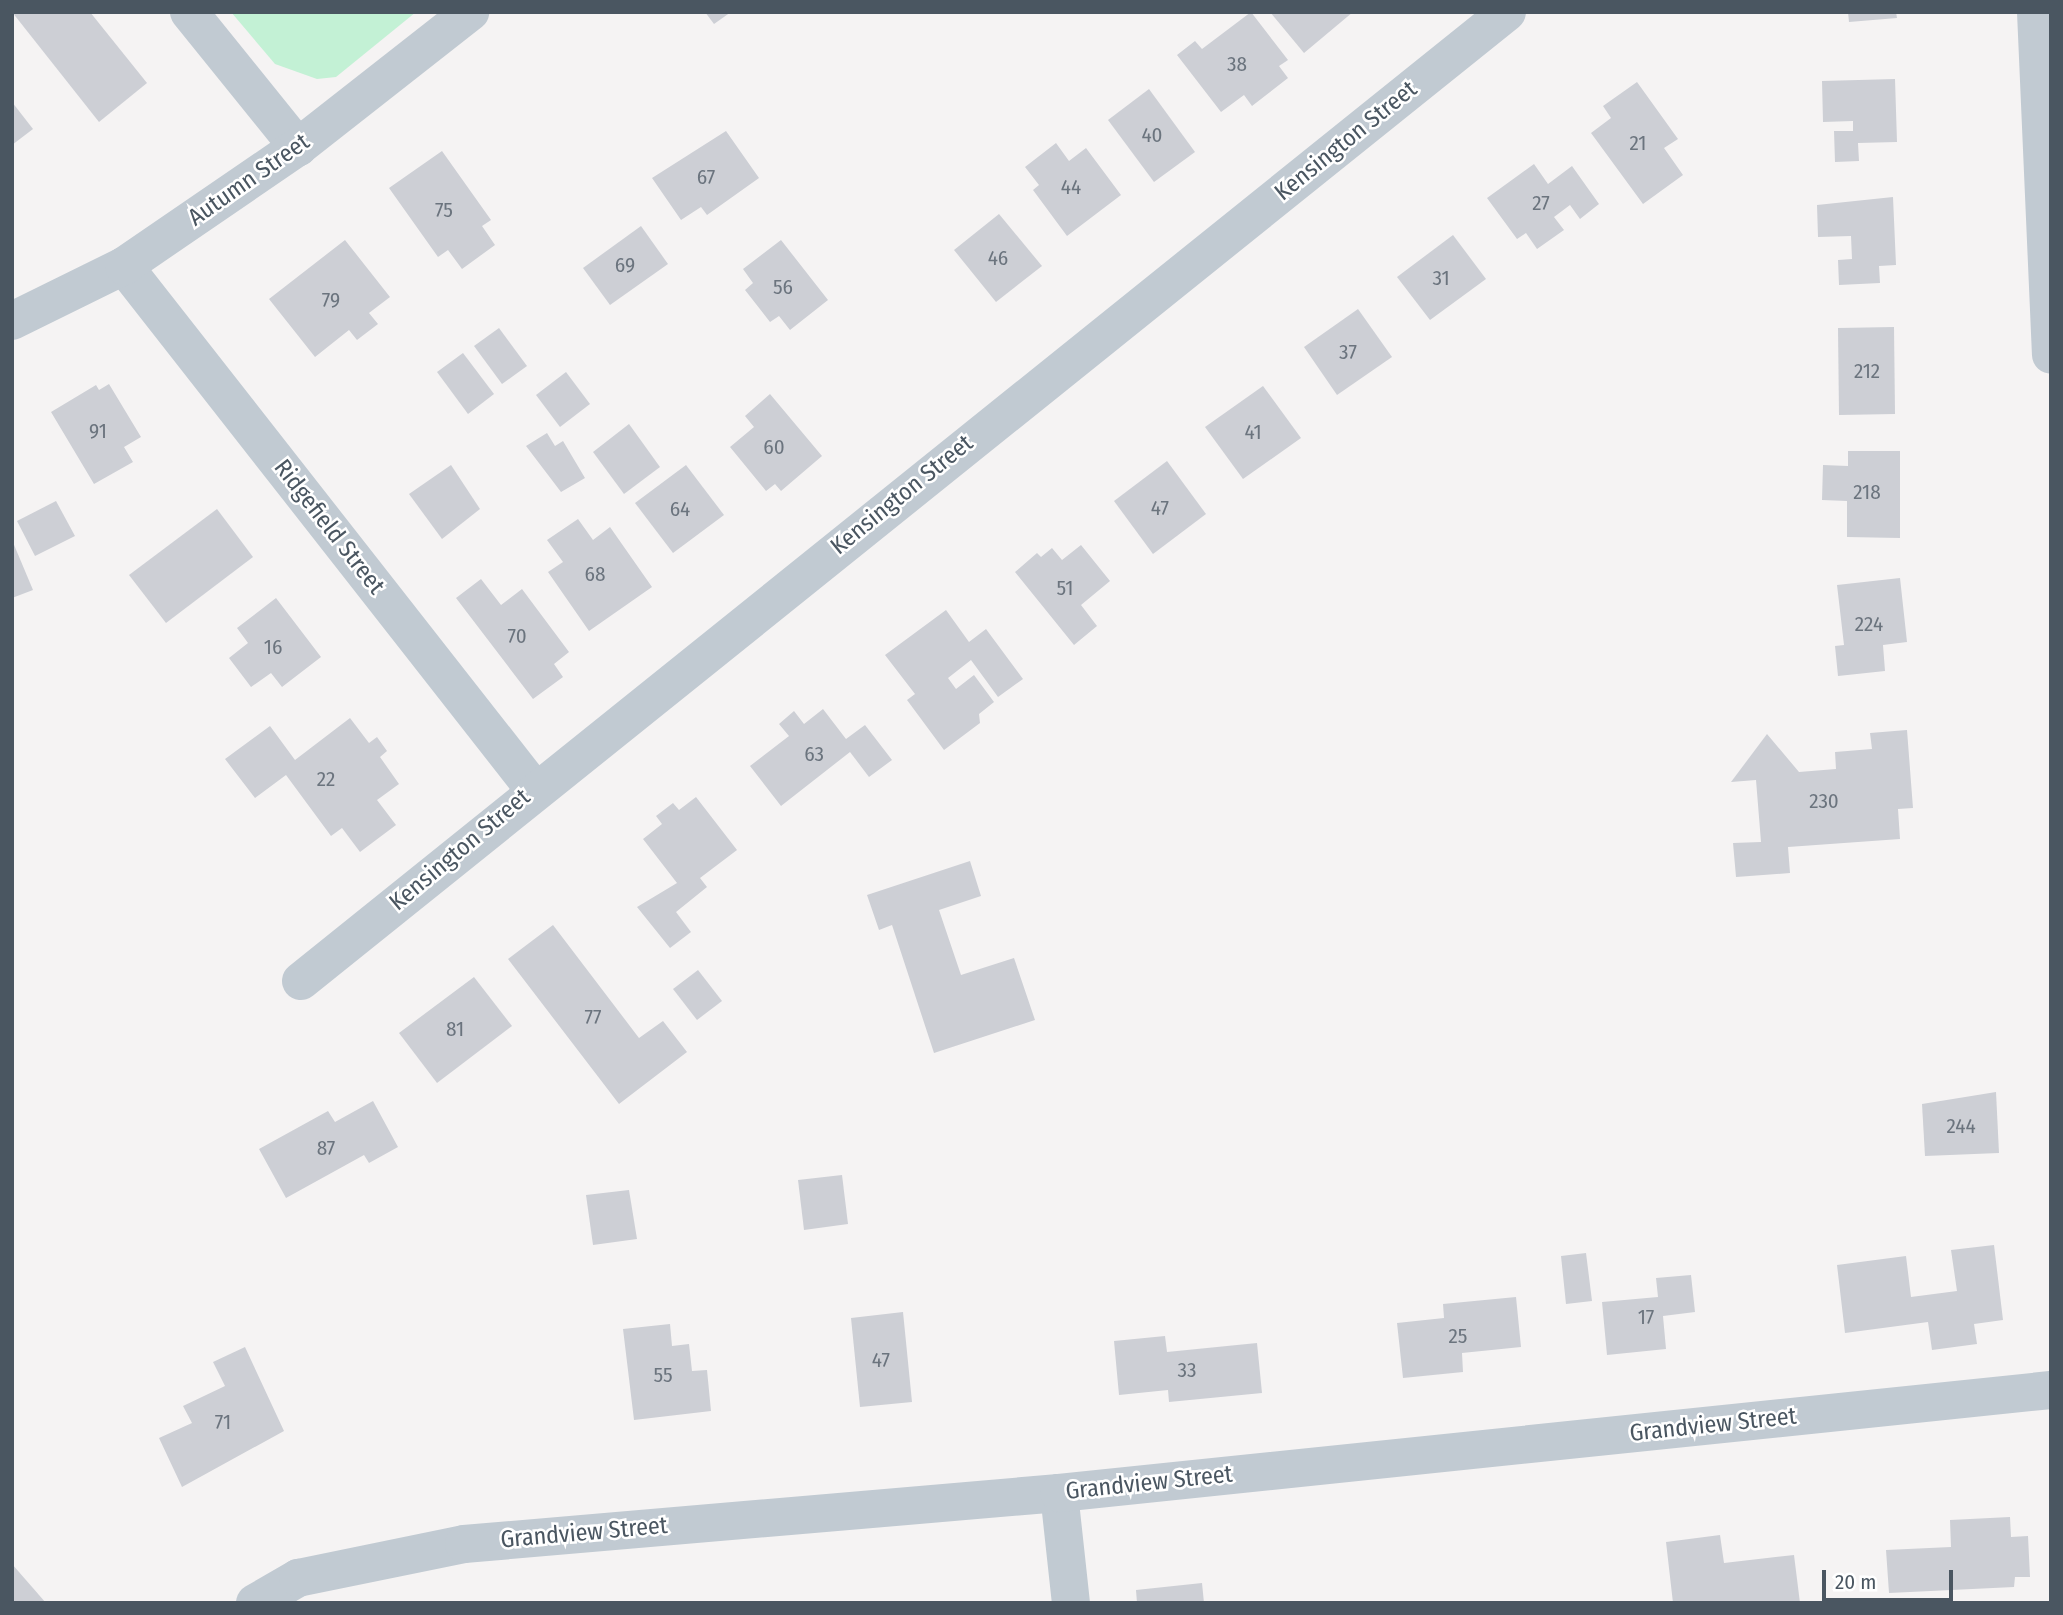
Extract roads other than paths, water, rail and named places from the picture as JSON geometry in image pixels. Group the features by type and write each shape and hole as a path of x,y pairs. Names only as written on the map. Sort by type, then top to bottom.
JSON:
{"street":[{"path":"189,12 298,147"},
{"name":"Autumn Street","path":"12,321 124,266 298,147 470,12"},
{"name":"Kensington Street","path":"301,981 534,789 1507,12"},
{"path":"2036,12 2051,355"},
{"name":"Ridgefield Street","path":"124,266 534,789"},
{"name":"Grandview Street","path":"255,1603 298,1578 464,1544 1059,1493 2051,1390"},
{"path":"1059,1493 1071,1603"}]}
